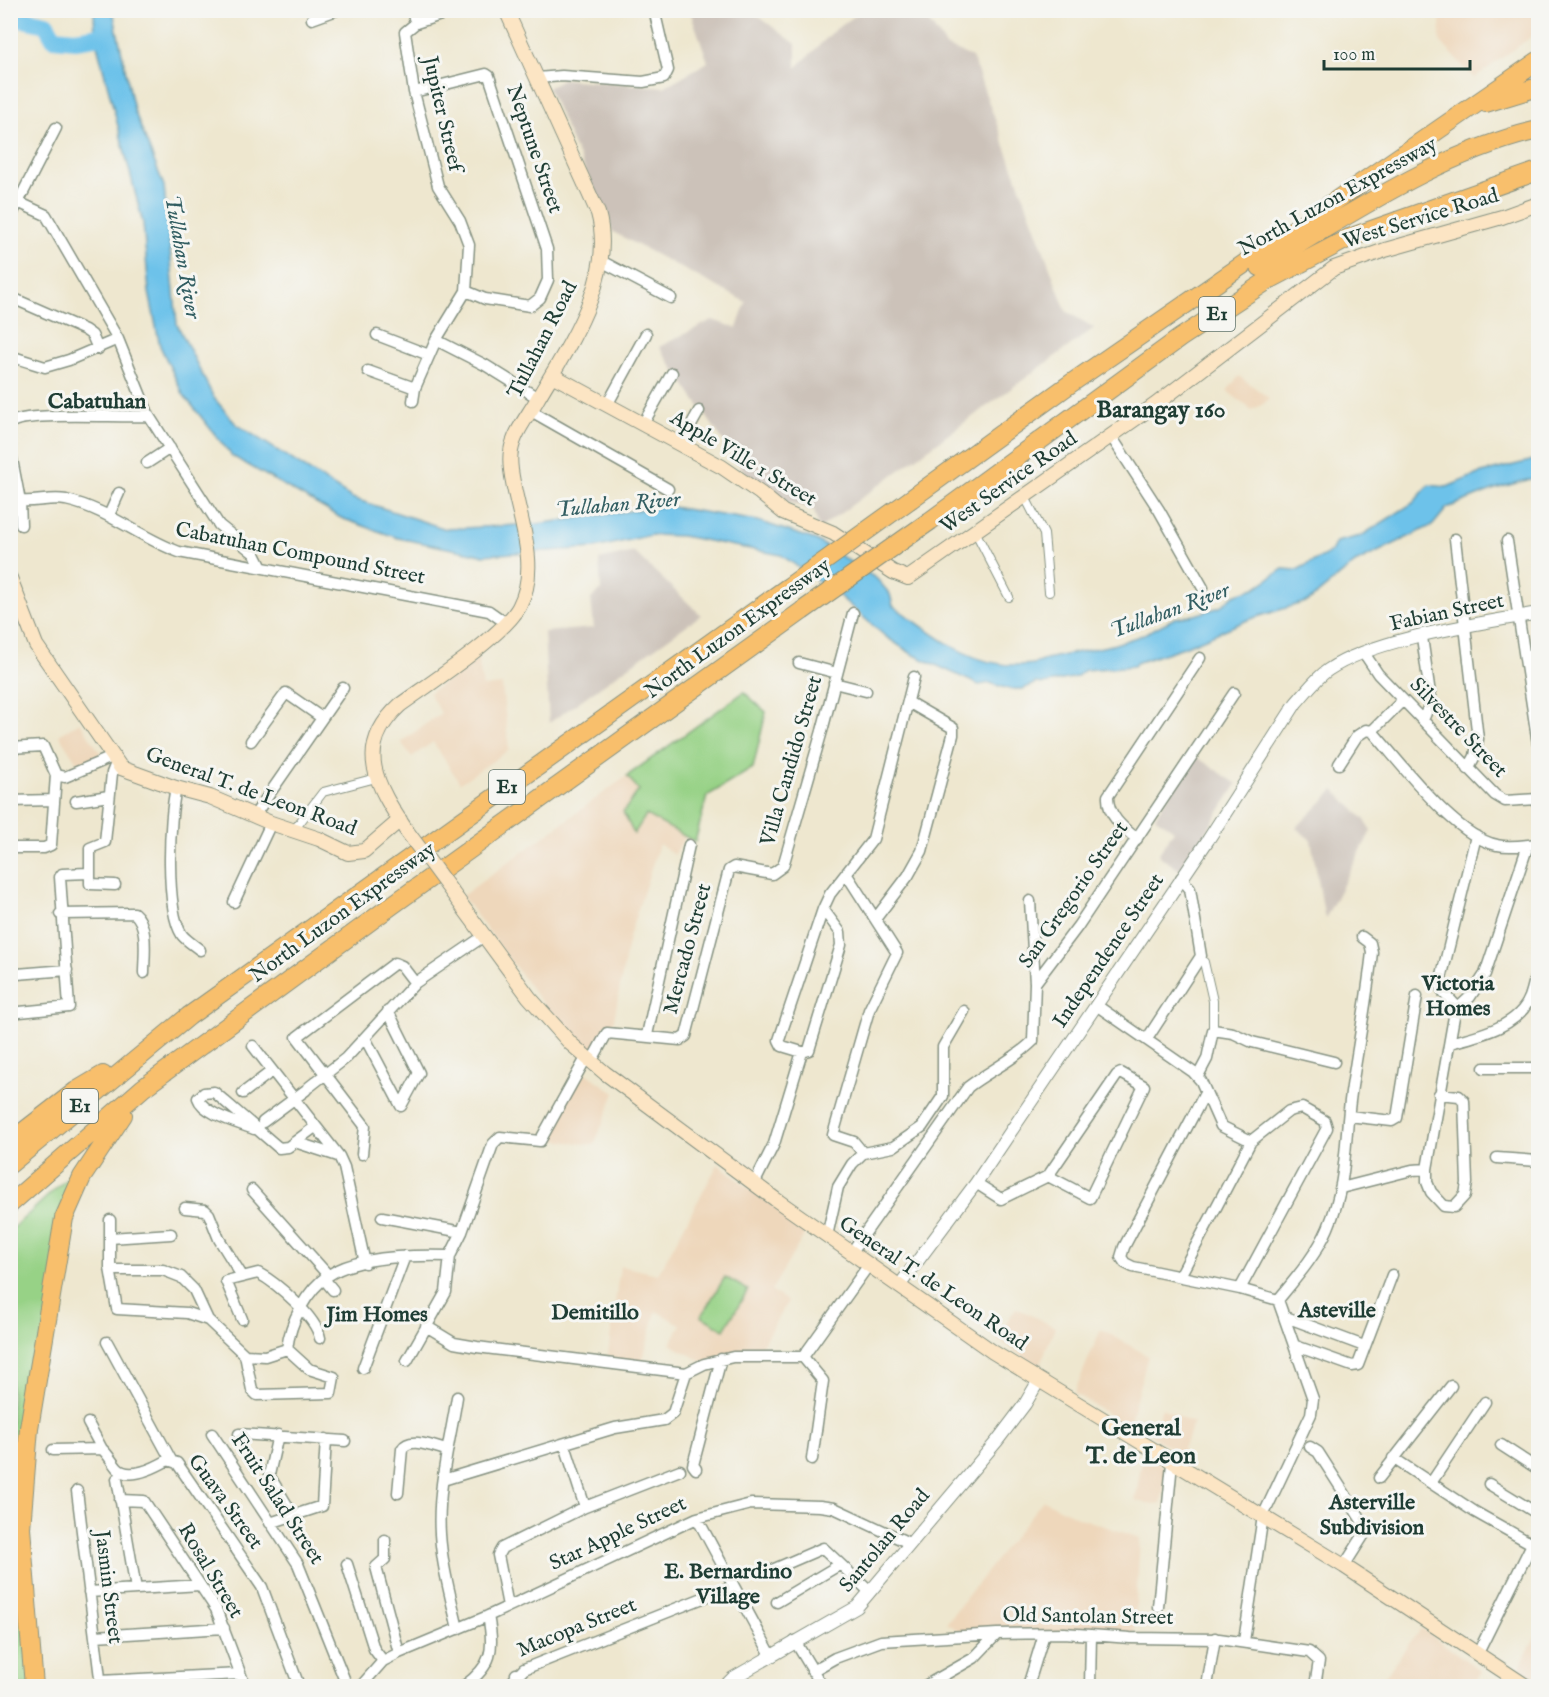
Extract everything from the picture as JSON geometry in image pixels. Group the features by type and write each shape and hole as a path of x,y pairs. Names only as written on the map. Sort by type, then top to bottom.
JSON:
{"highway":[{"name":"North Luzon Expressway","path":"10,1164 149,1048 385,873 1070,384 1539,61"},
{"name":"North Luzon Expressway","path":"1470,108 1539,87"},
{"name":"North Luzon Expressway","path":"1166,319 1422,172 1487,145 1539,130"},
{"name":"North Luzon Expressway","path":"10,1204 143,1088 390,906 930,521 1180,338 1267,281 1349,238 1539,171"},
{"path":"10,1142 76,1091 149,1048"},
{"path":"34,1686 21,1539 23,1481 58,1241 64,1218 82,1177 105,1140 143,1088"}],"main road":[{"name":"Tullahan Road","path":"506,10 598,213 604,243 601,261 584,312 510,452 529,560"},
{"name":"West Service Road","path":"911,577 1112,436 1334,268 1385,250 1539,204"},
{"name":"Apple Ville 1 Street","path":"552,375 722,467 783,512 832,533 902,578 911,577"},
{"name":"General T. de Leon Road","path":"529,560 523,598 506,623 386,718 373,749 376,778 403,825 546,1017 589,1060 754,1184 993,1352 1344,1566 1526,1686"},
{"path":"10,578 36,645 114,760"},
{"name":"General T. de Leon Road","path":"114,760 130,771 176,788 210,797 348,853 357,854 364,851 403,825"}],"street":[{"path":"312,19 337,10"},
{"path":"411,10 416,23 456,10"},
{"path":"537,78 562,76 643,82 664,78 668,70 656,18 657,10"},
{"name":"Jupiter Streef","path":"412,401 415,388 436,340 466,291 468,245 460,221 438,186 414,92 405,32 416,23"},
{"name":"Neptune Street","path":"414,92 486,74 489,76 547,249 548,280 540,298 530,306 485,299 466,291"},
{"path":"10,218 20,203 56,128"},
{"path":"20,203 46,215 118,339 149,416 219,525 231,537 255,554 261,566"},
{"path":"601,261 671,298"},
{"path":"10,297 86,330 98,349"},
{"path":"608,405 646,334"},
{"path":"377,335 429,355"},
{"path":"10,356 45,367 98,349 118,339"},
{"path":"436,340 485,365 538,398"},
{"path":"368,371 415,388"},
{"path":"643,424 672,373"},
{"path":"531,411 668,489"},
{"path":"680,445 699,411"},
{"path":"10,423 15,420 47,416 111,418 149,416"},
{"path":"1112,436 1159,510 1203,588"},
{"path":"147,463 170,448"},
{"path":"10,449 20,501 21,525"},
{"path":"109,515 119,493"},
{"path":"1025,497 1044,534 1049,592"},
{"name":"Cabatuhan Compound Street","path":"20,501 66,501 109,515 161,546 179,552 489,611 506,623"},
{"path":"976,533 1009,597"},
{"path":"1455,539 1478,748 1468,769"},
{"path":"1507,541 1539,744"},
{"name":"Fabian Street","path":"1364,654 1422,637 1539,613"},
{"name":"Villa Candido Street","path":"731,868 766,874 778,871 783,866 853,614"},
{"path":"1422,637 1431,701 1423,720"},
{"name":"Silvestre Street","path":"1364,654 1368,663 1468,769 1500,798 1512,801 1539,799"},
{"name":"Independence Street","path":"899,1286 976,1183 1296,703 1330,669 1364,654"},
{"path":"1137,839 1116,819 1108,804 1108,796 1200,658"},
{"path":"799,663 866,691"},
{"path":"823,909 840,932 841,945 809,1050 802,1052 782,1046 779,1040 823,909 830,894 873,839 914,676"},
{"path":"254,816 343,688"},
{"path":"251,741 286,693 322,718"},
{"name":"San Gregorio Street","path":"851,1253 968,1087 990,1070 1019,1055 1033,1041 1035,983 1137,839 1234,693"},
{"path":"1372,732 1403,700"},
{"path":"876,918 913,869 922,851 953,735 952,728 947,723 908,702"},
{"path":"1339,764 1357,736 1366,730 1372,732 1435,803 1476,836 1495,845 1533,844 1485,974 1470,997 1457,1007 1439,1094 1427,1169 1431,1192 1444,1206 1454,1207 1465,1196 1468,1161 1464,1101 1459,1096 1439,1094"},
{"path":"10,748 43,746 56,775 51,845 44,848 10,848"},
{"path":"56,775 65,777 114,760 105,842 90,848 89,873 90,884 94,886 116,885"},
{"path":"294,831 323,792 376,778"},
{"path":"176,788 169,833 174,901 180,930 187,940 200,950"},
{"path":"76,801 109,796"},
{"path":"10,801 54,800"},
{"path":"234,902 271,823"},
{"path":"1457,1007 1443,992 1440,983 1476,836"},
{"path":"647,1035 689,845"},
{"name":"Mercado Street","path":"589,1060 607,1034 647,1035 680,1040 686,1036 731,868"},
{"path":"10,1013 69,1007 60,914 60,874 89,873"},
{"path":"847,875 897,953 870,1010 833,1135 854,1142 863,1153"},
{"path":"1147,1039 1201,956 1190,889 1181,878"},
{"path":"1030,901 1035,983"},
{"path":"60,914 134,913 140,919 143,934 144,973"},
{"path":"264,1122 308,1089 365,1038 415,983 484,936"},
{"path":"1278,1300 1305,1266 1328,1229 1341,1188 1346,1165 1349,1116 1372,952 1370,943 1362,937"},
{"path":"1198,1076 1207,1059 1214,1030 1213,1001 1204,962"},
{"path":"344,1167 359,1156 365,1126 297,1038 395,963 402,966 415,983"},
{"path":"1450,1043 1487,1033 1512,1018 1530,997 1538,965"},
{"path":"17,974 67,970"},
{"path":"1349,1116 1392,1121 1397,1118 1417,996"},
{"path":"1096,1005 1198,1076 1221,1126 1251,1141"},
{"path":"365,1038 401,1107 419,1073 388,1011"},
{"path":"827,1236 838,1187 845,1173 863,1153 893,1147 922,1127 943,1096 944,1047 964,1011"},
{"path":"1214,1030 1233,1033 1252,1042 1334,1062"},
{"path":"253,1046 339,1156 344,1167 365,1263"},
{"path":"754,1184 774,1144 802,1052"},
{"path":"407,1361 446,1292 450,1256 462,1232 493,1144 500,1137 540,1141 589,1060"},
{"path":"1484,1068 1539,1068"},
{"path":"243,1093 272,1071"},
{"path":"976,1183 1001,1199 1048,1176 1114,1078 1121,1073 1142,1084 1144,1090 1090,1198 1048,1176"},
{"path":"254,1129 210,1110 201,1105 198,1098 204,1093 214,1092 254,1129 283,1149 315,1127"},
{"path":"1206,1093 1124,1247 1122,1257 1125,1263 1132,1266 1240,1289 1278,1300 1286,1317 1313,1399 1311,1414 1263,1516 1244,1641"},
{"path":"1180,1276 1251,1141 1294,1108 1302,1108 1326,1124 1240,1289"},
{"path":"295,1142 339,1156"},
{"path":"1497,1158 1539,1161"},
{"path":"1341,1188 1412,1170 1427,1169"},
{"path":"252,1190 326,1277 333,1290"},
{"path":"185,1208 205,1210 209,1214 219,1239 242,1276"},
{"path":"382,1217 462,1232"},
{"path":"110,1220 111,1270 117,1309 187,1313 208,1320"},
{"path":"110,1238 171,1234"},
{"path":"287,1349 289,1331 301,1308 326,1277 365,1263 405,1256 450,1256"},
{"path":"363,1368 405,1256"},
{"path":"803,1357 868,1266"},
{"path":"111,1270 163,1270 181,1277 194,1290 208,1320 222,1336 245,1355 266,1356 287,1349"},
{"path":"242,1318 226,1281 261,1274 301,1308 317,1326 321,1338"},
{"path":"1296,1346 1355,1366 1392,1275"},
{"path":"1286,1317 1364,1346"},
{"path":"426,1326 454,1343 686,1373 721,1359 757,1356 803,1357 823,1381 812,1459"},
{"path":"107,1342 171,1460"},
{"path":"245,1355 252,1390 257,1395 331,1393 334,1377 309,1369 287,1349"},
{"path":"696,1469 693,1465 721,1359"},
{"path":"443,1480 615,1428 669,1418 673,1413 686,1373"},
{"name":"Santolan Road","path":"725,1686 733,1678 795,1641 845,1616 870,1592 997,1441 1039,1380"},
{"path":"1380,1478 1393,1458 1451,1386"},
{"path":"457,1397 443,1480 440,1533 443,1561 458,1629"},
{"path":"1431,1483 1485,1402"},
{"path":"53,1450 102,1449 88,1423"},
{"name":"Fruit Salad Street","path":"212,1434 298,1564 310,1589 347,1686"},
{"path":"239,1434 345,1441"},
{"path":"278,1435 269,1474 293,1515"},
{"path":"270,1523 317,1510 322,1506 326,1439"},
{"path":"398,1493 402,1449 405,1444 412,1442 447,1449"},
{"path":"564,1444 585,1507"},
{"path":"1501,1445 1539,1469"},
{"path":"1311,1447 1318,1452 1366,1527 1365,1533 1344,1566"},
{"name":"Guava Street","path":"102,1449 119,1470 128,1473 153,1469 171,1460 177,1463 262,1587 299,1686"},
{"path":"1393,1458 1474,1512 1532,1544"},
{"path":"1158,1607 1172,1463"},
{"path":"508,1606 499,1551 585,1507 680,1470"},
{"path":"117,1479 136,1589"},
{"path":"1489,1484 1539,1514"},
{"name":"Jasmin Street","path":"77,1491 101,1684"},
{"name":"Rosal Street","path":"120,1500 144,1501 216,1609 244,1686"},
{"name":"Star Apple Street","path":"361,1686 383,1661 399,1653 488,1616 697,1518 751,1504 820,1506 834,1508 909,1543"},
{"path":"697,1518 771,1655"},
{"path":"1477,1655 1539,1532"},
{"path":"385,1540 384,1559 376,1567 399,1653"},
{"path":"765,1573 823,1548 870,1592"},
{"path":"347,1564 374,1648 383,1661"},
{"path":"777,1602 839,1565"},
{"path":"89,1592 200,1585"},
{"name":"Macopa Street","path":"508,1686 516,1674 533,1665 733,1586"},
{"path":"464,1686 487,1666 492,1638 488,1616"},
{"path":"95,1636 224,1628"},
{"path":"925,1686 974,1658 997,1634"},
{"name":"Old Santolan Street","path":"812,1671 835,1658 881,1641 997,1634 1215,1638 1312,1653 1318,1661 1315,1686"},
{"path":"1028,1686 1044,1634"},
{"path":"1090,1686 1091,1635"},
{"path":"1207,1686 1215,1638"},
{"path":"795,1641 822,1686"},
{"path":"101,1684 240,1674"},
{"path":"516,1674 524,1686"}],"shaded area":[{"path":"690,11 751,11 796,44 796,68 836,29 862,11 921,11 947,47 972,57 1066,311 1094,328 819,529 814,510 773,497 761,485 750,480 659,347 712,320 737,328 746,302 613,232 548,88 562,79 664,87 708,62"},
{"path":"1446,11 1538,11 1538,32 1474,78 1440,41 1440,21"},
{"path":"1239,376 1269,398 1265,403 1252,410 1227,391"},
{"path":"634,552 701,615 549,723 544,632 594,628 591,599 601,590 599,560"},
{"path":"478,658 483,687 502,685 509,750 460,783 433,742 412,757 401,742 441,713 429,693"},
{"path":"80,722 101,754 80,767 59,735"},
{"path":"1195,756 1237,784 1181,871 1158,855 1174,830 1155,817"},
{"path":"627,776 639,790 634,834 645,814 685,837 674,855 659,844 629,937 612,1030 593,1055 564,1029 540,1000 462,896"},
{"path":"1334,790 1365,820 1371,831 1325,919 1311,840 1296,828"},
{"path":"582,1070 615,1093 594,1145 545,1139"},
{"path":"718,1164 806,1232 771,1291 788,1301 755,1357 705,1363 670,1344 681,1325 656,1311 641,1366 607,1362 620,1266 658,1274"},
{"path":"1016,1308 1055,1327 1039,1367 996,1339"},
{"path":"1101,1329 1148,1356 1128,1427 1074,1393"},
{"path":"1162,1408 1193,1423 1181,1454 1151,1436"},
{"path":"1143,1454 1167,1469 1161,1505 1135,1501"},
{"path":"1043,1500 1080,1518 1140,1538 1134,1638 969,1637 946,1623"},
{"path":"1421,1628 1481,1671 1474,1686 1384,1686 1385,1676"},
{"path":"1536,1635 1538,1637 1538,1686 1531,1686 1515,1677"}],"green space":[{"path":"744,692 766,712 753,768 707,796 695,842 646,815 634,834 623,812 639,790 627,776"},
{"path":"90,1157 79,1175 24,1428 30,1686 11,1686 11,1230"},
{"path":"725,1277 748,1290 724,1330 701,1316"}],"water":[{"path":"94,11 113,11 134,110 164,186 177,324 214,398 236,424 352,498 446,529 537,524 666,506 758,521 816,540 877,579 890,594 893,606 950,645 997,664 1024,665 1112,645 1140,636 1175,618 1195,615 1220,607 1234,595 1255,588 1283,569 1297,570 1331,552 1336,542 1361,536 1413,503 1429,485 1447,487 1478,474 1538,459 1538,477 1495,489 1447,508 1433,525 1355,563 1309,601 1250,619 1184,647 1136,663 1134,666 1085,670 1076,677 1044,684 1036,683 1023,689 1009,689 990,683 979,685 912,654 886,637 838,595 781,555 682,536 651,535 595,548 482,555 398,538 341,518 232,456 183,394 160,346 149,292 143,223 95,37"}],"waterway":[{"path":"10,21 19,18 46,24 54,38 75,40 107,35"}],"district":[{"name":"Cabatuhan","path":"97,402"},
{"name":"Barangay 160","path":"1161,410"},
{"name":"Victoria Homes","path":"1458,996"},
{"name":"Asteville","path":"1337,1311"},
{"name":"Demitillo","path":"595,1313"},
{"name":"Jim Homes","path":"377,1315"},
{"name":"General T. de Leon","path":"1141,1442"},
{"name":"Asterville Subdivision","path":"1372,1516"},
{"name":"E. Bernardino Village","path":"728,1584"}],"water label":[{"name":"Tullahan River","path":"182,257"},
{"name":"Tullahan River","path":"618,505"},
{"name":"Tullahan River","path":"1170,611"}]}
